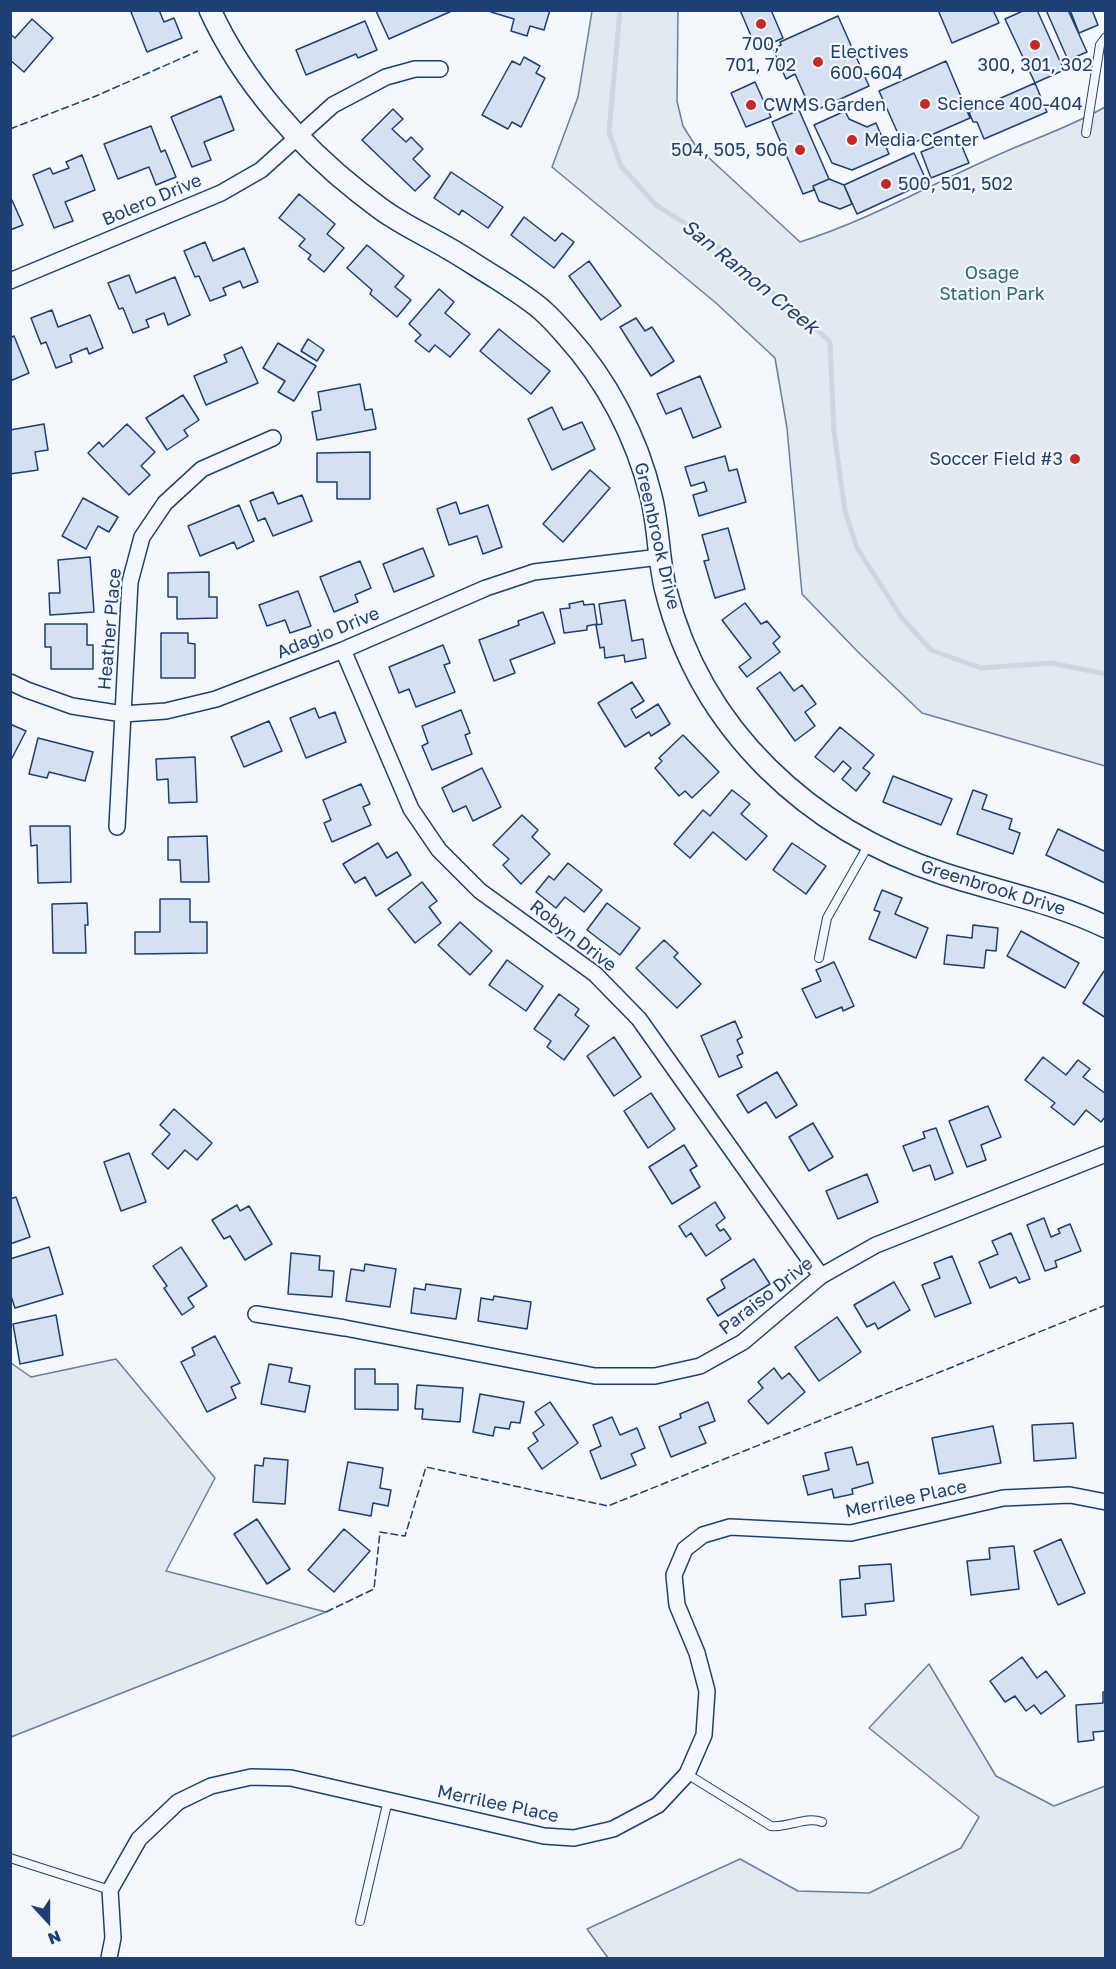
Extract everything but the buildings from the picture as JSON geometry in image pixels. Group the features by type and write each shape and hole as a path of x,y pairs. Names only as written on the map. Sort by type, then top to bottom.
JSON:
{"street":[{"name":"Greenbrook Drive","path":"210,10 220,32 247,76 298,137 342,179 390,216 449,248 511,287 541,309 570,339 621,414 637,452 652,498 666,591 695,673 716,708 745,746 775,776 816,810 869,843 946,875 1059,907 1106,927"},
{"name":"Bolero Drive","path":"10,281 221,193 261,170 333,105 386,77 415,69 440,69"},
{"name":"Heather Place","path":"117,827 130,582 142,537 165,503 202,469 273,438"},
{"name":"Adagio Drive","path":"10,682 72,706 123,714 166,711 216,699 343,650 486,588 534,572 660,557"},
{"name":"Robyn Drive","path":"343,650 411,808 439,850 480,891 595,974 639,1019 821,1276"},
{"name":"Paraiso Drive","path":"256,1314 345,1328 594,1376 655,1376 700,1366 742,1342 821,1276 876,1245 1106,1154"},
{"name":"Merrilee Place","path":"110,1890 139,1839 178,1802 211,1786 251,1777 291,1778 544,1836 574,1838 613,1829 658,1805 687,1774 704,1735 706,1691 697,1653 677,1605 674,1575 685,1549 703,1535 730,1527 851,1533 1003,1498 1070,1495 1106,1502"},
{"path":"110,1890 113,1938 110,1959"}],"lane":[{"path":"1086,133 1100,45 1106,37"},
{"path":"819,958 827,918 869,843"},
{"path":"687,1774 771,1826 787,1826 808,1820 822,1822"},
{"path":"360,1921 388,1800"},
{"path":"10,1858 110,1890"}],"green space":[{"name":"Osage Station Park","path":"592,11 678,11 677,101 683,126 695,145 800,242 872,214 1105,107 1105,766 922,713 802,594 787,428 775,358 716,303 552,167 578,97"},
{"path":"116,1359 215,1478 166,1571 326,1612 11,1737 11,1363 31,1377"},
{"path":"929,1664 996,1776 1054,1806 1105,1786 1105,1958 608,1958 587,1929 740,1859 798,1891 869,1893 961,1848 979,1817 869,1728"}],"waterway":[{"name":"San Ramon Creek","path":"620,10 609,132 621,166 656,205 710,239 747,275 790,305 830,342 834,432 845,511 857,548 902,618 931,650 981,668 1051,663 1106,674"}],"fence":[{"path":"10,129 96,96 198,51"},
{"path":"326,1612 374,1589 380,1532 405,1536 426,1467 608,1506 1106,1305"}],"place":[{"name":"700, 701, 702","path":"761,24"},
{"name":"300, 301, 302","path":"1035,45"},
{"name":"Electives 600-604","path":"818,62"},
{"name":"Science 400-404","path":"925,104"},
{"name":"CWMS Garden","path":"751,105"},
{"name":"Media Center","path":"852,140"},
{"name":"504, 505, 506","path":"800,150"},
{"name":"500, 501, 502","path":"886,184"},
{"name":"Soccer Field #3","path":"1075,459"}]}
